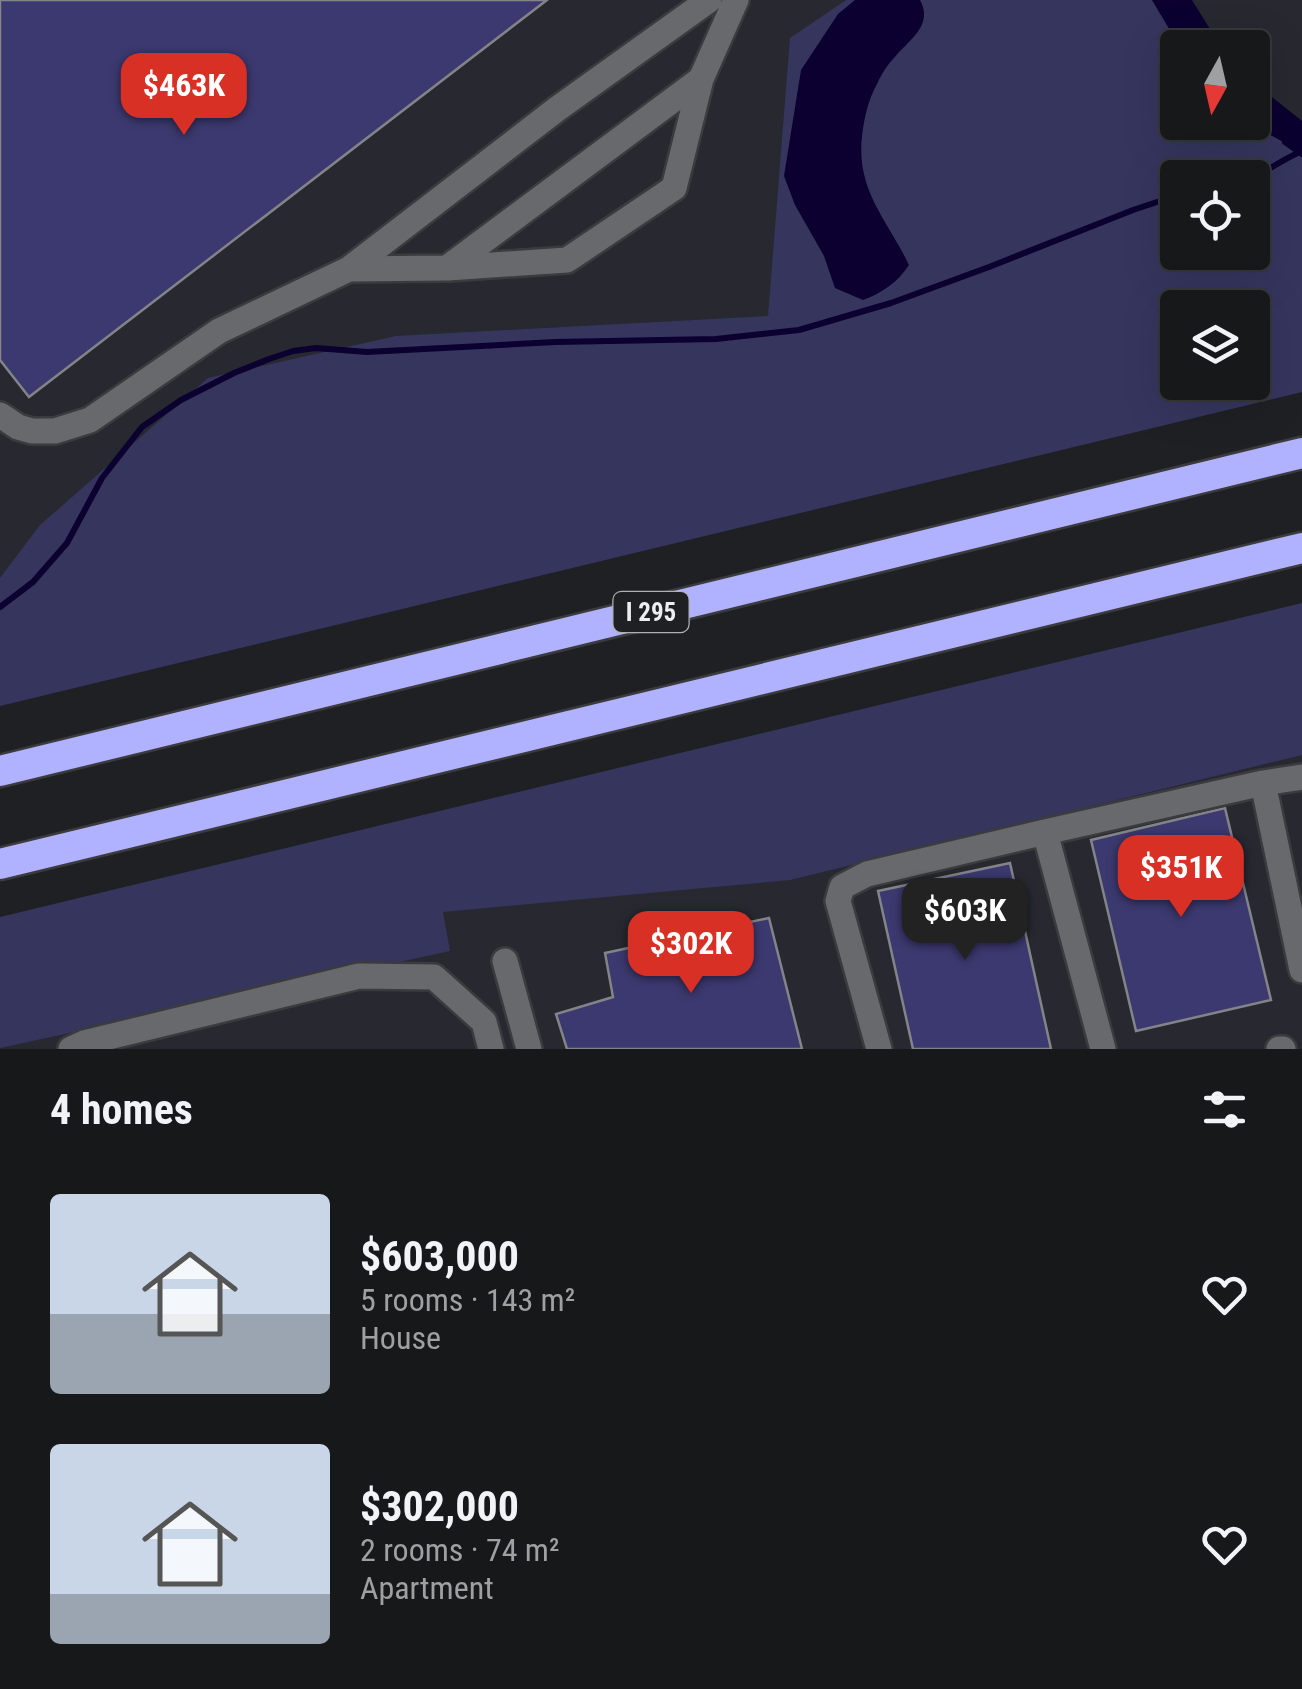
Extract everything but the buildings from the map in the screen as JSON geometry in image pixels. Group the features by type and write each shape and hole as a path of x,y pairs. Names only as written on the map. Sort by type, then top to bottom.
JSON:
{"highway":[{"name":"I 295","path":"0,772 1302,453"},
{"path":"0,864 1302,548"}],"lane":[{"path":"0,415 32,431 55,431 90,420 219,331 349,270 557,109 710,0"},
{"path":"349,270 567,260 674,188 700,80 736,0"},
{"path":"448,268 700,80"},
{"path":"878,1049 838,902 842,887 867,874 1262,783 1302,778"},
{"path":"1262,783 1302,970"},
{"path":"1045,832 1104,1049"},
{"path":"505,961 529,1049"},
{"path":"72,1049 84,1042 359,976 434,976 484,1022 490,1049"}],"shaded area":[{"path":"0,0 1302,0 1302,357 1270,326 1270,290 1160,290 1160,387 0,678"},
{"path":"846,0 1152,0 1170,30 1160,30 1160,140 1270,140 1270,135 1302,152 1302,392 1270,400 1270,290 1160,290 1160,400 1269,400 0,706 0,578 40,525 208,378 396,336 768,316 790,38"},
{"path":"855,0 920,0 924,18 918,32 880,77 862,136 861,155 868,189 909,265 889,286 863,300 835,288 824,256 795,205 784,176 801,70 838,14"},
{"path":"1152,0 1192,0 1211,30 1170,30"},
{"path":"1270,96 1302,121 1302,152 1270,135"},
{"path":"1302,603 1302,755 790,880 443,912 450,951 0,1048 0,917"},
{"path":"1302,665 1302,1049 0,1049 0,970"}],"waterway":[{"path":"1285,142 1302,154"},
{"path":"1270,168 1298,153"},
{"path":"0,607 33,582 67,543 102,478 142,427 181,400 269,359 316,348 367,352 716,339 799,330 891,303 1160,201"}]}
